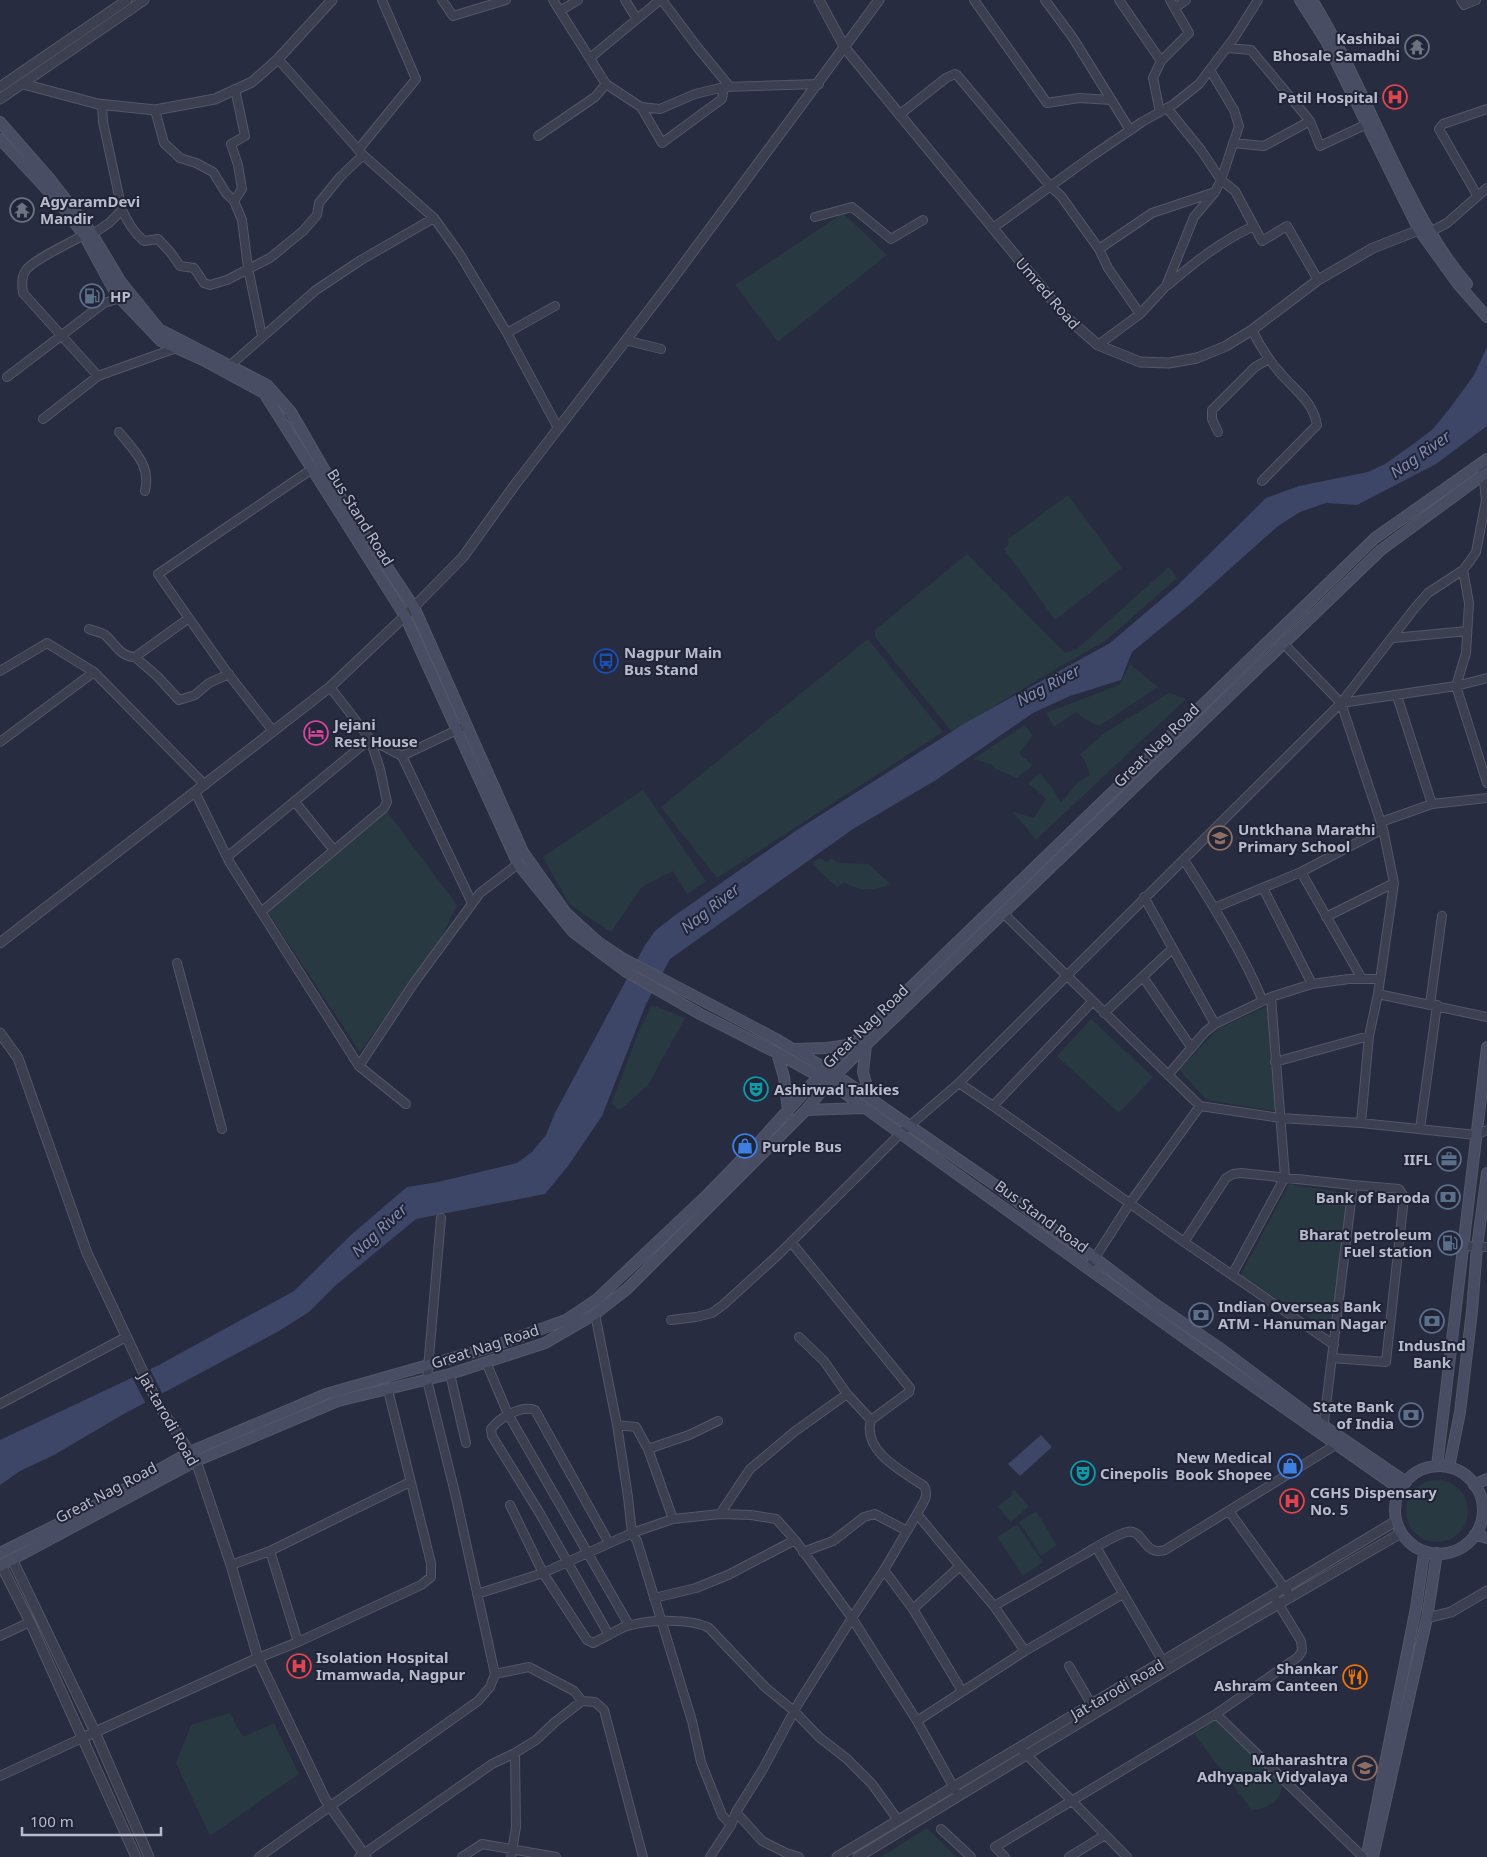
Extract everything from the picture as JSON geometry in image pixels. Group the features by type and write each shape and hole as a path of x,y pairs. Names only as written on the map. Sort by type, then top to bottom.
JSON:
{"main road":[{"path":"1300,0 1326,41 1419,230 1430,247 1487,317"},
{"path":"1312,0 1334,35 1391,158 1430,232 1461,283 1487,306"},
{"path":"0,122 49,178 121,282 159,329 227,368 267,385 291,412 339,495 414,608 462,728 522,852 566,913 628,966 657,983 714,1006 827,1068 833,1078 870,1097 1095,1258 1155,1304 1221,1349 1324,1430 1403,1485"},
{"name":"Bus Stand Road","path":"0,139 88,234 120,298 161,341 227,368 264,393 406,616 462,728 518,864 573,932 628,966"},
{"name":"Great Nag Road","path":"193,1456 338,1401 450,1374 545,1343 595,1314 627,1289 806,1110 833,1078 866,1045 1380,550 1485,467"},
{"name":"Great Nag Road","path":"0,1565 4,1552 193,1456 326,1394 488,1348 566,1320 596,1300 707,1195 827,1068 854,1044 1375,538 1485,467"},
{"name":"Bus Stand Road","path":"657,983 700,1014 819,1076 833,1078 864,1108 1089,1267 1190,1342 1324,1430 1337,1444 1403,1485"},
{"path":"793,1049 827,1048 854,1044"},
{"path":"866,1045 864,1072 870,1097"},
{"path":"1437,1466 1487,1047"},
{"path":"777,1053 784,1077 788,1111"},
{"path":"806,1110 864,1108"},
{"path":"1449,1467 1460,1412 1482,1247 1487,1173"},
{"path":"1437,1466 1449,1467 1463,1473 1484,1494 1480,1530 1460,1548 1445,1554 1424,1553 1414,1546 1401,1533 1396,1521 1394,1507 1403,1485 1410,1476 1424,1468 1437,1466"},
{"path":"1474,1485 1487,1479"},
{"path":"1480,1530 1487,1538"},
{"path":"1365,1857 1414,1618 1424,1553"},
{"path":"1373,1857 1428,1618 1436,1553"}],"street":[{"path":"0,87 127,0"},
{"path":"0,99 144,0"},
{"path":"24,84 102,104 155,110 215,99 252,82 278,59 332,0"},
{"path":"102,104 102,122 122,210 130,228 144,241 158,239 180,266 194,268 204,283 210,285 227,280 270,258 303,231 317,215 319,203 324,196 361,152 416,79 382,0"},
{"path":"442,0 453,16 506,0"},
{"path":"552,0 606,84 641,107 662,143 722,99 727,87"},
{"path":"560,11 578,0"},
{"path":"625,0 637,19"},
{"path":"590,58 661,0 727,87"},
{"name":"Umred Road","path":"819,0 845,48 1066,317 1098,345 1140,362 1169,363 1197,358 1226,346 1252,330 1318,280 1373,248 1419,230"},
{"path":"0,943 330,687 406,616 463,557 879,0"},
{"path":"974,0 1046,103 1080,98 1111,100"},
{"path":"1045,0 1072,38 1130,130"},
{"path":"1119,0 1161,61"},
{"path":"1170,0 1189,33 1161,61 1153,78 1163,110 1201,150 1221,180 1235,191 1262,242 1287,226 1318,280"},
{"path":"1174,8 1186,0"},
{"path":"993,228 1130,130 1163,110 1199,84 1227,48 1258,0"},
{"path":"1462,0 1464,5 1476,0"},
{"path":"1227,48 1251,50 1310,121 1320,146 1367,124"},
{"path":"278,59 361,152 434,218 459,253 507,332 558,428"},
{"path":"1166,286 1194,217 1215,192 1221,180 1239,126 1234,110 1210,70"},
{"path":"899,115 946,78 955,74 971,90 1050,186 1061,196 1099,249 1108,268 1140,314"},
{"path":"538,136 594,97 606,84"},
{"path":"641,107 660,109 695,94 727,87 818,84"},
{"path":"234,201 242,189 238,165 231,144 245,136 235,89"},
{"path":"1478,195 1439,129 1443,124 1487,109"},
{"path":"155,110 164,143 180,158 196,163 213,172 226,193 234,201 242,220 248,268 262,336"},
{"path":"1233,143 1264,146 1310,121"},
{"path":"1419,230 1430,232 1448,223 1487,188"},
{"path":"1099,249 1152,213 1215,192"},
{"path":"815,217 852,207 891,239 924,220"},
{"path":"98,376 23,293 22,281 26,269 50,253 109,223 122,210"},
{"path":"227,368 316,290 361,260 434,218"},
{"path":"1098,345 1140,314 1166,286 1212,249 1233,235 1254,226"},
{"path":"7,377 104,303 120,298"},
{"path":"507,332 556,306"},
{"path":"1252,330 1259,344 1282,376 1307,401 1317,425 1262,481"},
{"path":"629,341 661,349"},
{"path":"44,419 98,376 176,348"},
{"path":"1218,432 1212,419 1212,410 1255,367 1269,359"},
{"path":"120,432 146,468 148,480 145,491"},
{"path":"671,1320 712,1313 742,1289 901,1133 959,1082 1341,703 1393,638 1414,608 1428,594 1463,570 1476,552 1486,500 1485,467"},
{"path":"274,732 229,674 158,574 312,469"},
{"path":"1463,570 1469,603 1466,653 1456,686 1487,783"},
{"path":"135,658 189,618"},
{"path":"89,629 104,634 124,654 135,658 157,676 179,700 195,695 209,683 229,674"},
{"path":"1393,638 1467,631"},
{"path":"0,671 47,643 94,672 205,785"},
{"path":"1283,643 1341,703 1382,826 1394,884 1378,994 1369,1036 1361,1123"},
{"path":"0,742 94,672"},
{"path":"1341,703 1456,686 1487,678"},
{"path":"261,912 378,814 388,802 370,739 330,687"},
{"path":"1397,696 1432,804"},
{"path":"402,756 462,728"},
{"path":"370,739 402,756 472,903"},
{"path":"227,857 370,739"},
{"path":"195,792 227,857 360,1066 406,1104"},
{"path":"1214,908 1301,872 1382,826 1432,804 1487,798"},
{"path":"294,802 333,850"},
{"path":"1184,860 1214,908 1257,987 1262,1001"},
{"path":"360,1066 414,983 472,903 480,893 518,864"},
{"path":"1301,872 1362,979"},
{"path":"1326,917 1394,884"},
{"path":"1263,888 1312,984"},
{"path":"1144,897 1215,1024"},
{"path":"1003,913 1200,1106 1280,1118 1361,1123 1476,1135 1487,1130"},
{"path":"1420,1129 1442,916"},
{"path":"1104,1013 1172,949"},
{"path":"177,963 222,1129"},
{"path":"1143,977 1191,1047"},
{"path":"1168,1075 1191,1047 1215,1024 1262,1001 1312,984 1379,979"},
{"path":"1378,994 1487,1017"},
{"path":"1232,1275 1285,1177 1271,997"},
{"path":"993,1106 1093,1001"},
{"name":"Jat-tarodi Road","path":"0,1033 18,1058 87,1253 159,1406 193,1456 231,1565 258,1658 330,1807 363,1856"},
{"path":"1275,1062 1369,1036"},
{"path":"959,1082 1184,1242 1334,1345"},
{"path":"1089,1267 1130,1203 1200,1106"},
{"path":"1184,1242 1226,1178 1232,1174 1241,1173 1399,1189 1404,1197 1386,1362 1332,1358"},
{"path":"1324,1430 1353,1185"},
{"path":"259,1857 478,1701 490,1687 495,1674 455,1493 426,1380 441,1218"},
{"path":"710,1857 731,1825 736,1812 763,1769 794,1711 884,1570 917,1514 927,1491 924,1486 889,1462 873,1443 869,1433 871,1420 908,1392 910,1388 908,1383 791,1242"},
{"path":"1464,1246 1482,1247"},
{"path":"595,1314 617,1426 632,1533 637,1541 662,1621 692,1721 701,1762 722,1815 731,1825"},
{"path":"0,1404 126,1337"},
{"path":"799,1338 824,1361 847,1394 871,1420"},
{"path":"486,1362 508,1414 629,1625"},
{"path":"450,1374 466,1443"},
{"path":"0,1776 258,1658 298,1642 421,1585 430,1577 431,1563 388,1390"},
{"path":"720,1514 750,1469 794,1432 847,1394"},
{"path":"609,1543 535,1410 530,1408 508,1414 491,1429 492,1436 568,1561 609,1634"},
{"path":"648,1449 689,1435 718,1421"},
{"path":"617,1426 636,1427 648,1449 673,1519"},
{"path":"994,1606 1096,1547 1126,1532 1137,1534 1152,1551 1165,1550 1337,1444"},
{"path":"231,1565 270,1551 410,1482"},
{"path":"510,1505 543,1574 587,1640 593,1643 629,1625 662,1621 701,1624 709,1628 765,1688 794,1711 819,1737 847,1759 872,1784 898,1820"},
{"path":"1229,1511 1291,1597"},
{"path":"477,1594 543,1574 632,1533 673,1519 720,1514 751,1515 776,1519 795,1540 852,1618 917,1720 956,1791"},
{"path":"803,1552 833,1541 864,1517 870,1515 875,1514 907,1531"},
{"path":"917,1514 994,1606 1025,1651"},
{"name":"Jat-tarodi Road","path":"837,1857 898,1820 956,1791 1019,1747 1094,1708 1165,1666 1273,1595 1396,1521"},
{"path":"1096,1547 1165,1666 1279,1604 1401,1533"},
{"path":"654,1598 696,1588 728,1575 795,1540"},
{"path":"270,1551 298,1642"},
{"path":"0,1565 30,1622 135,1856 148,1854 95,1732 4,1552"},
{"path":"913,1610 960,1566"},
{"path":"884,1570 913,1610 962,1691"},
{"path":"1428,1618 1451,1612 1487,1591"},
{"path":"917,1720 1025,1651 1123,1594"},
{"path":"1005,1857 995,1847 1216,1714 1298,1657 1302,1651 1301,1641 1273,1595"},
{"path":"0,1636 30,1622"},
{"path":"495,1674 529,1666 574,1691 582,1701"},
{"path":"858,1857 956,1791 1026,1755 1094,1708 1069,1666"},
{"path":"363,1856 492,1764 536,1740 582,1701 595,1702 604,1710 642,1857"},
{"path":"1216,1714 1365,1857"},
{"path":"1019,1747 1127,1857"},
{"path":"512,1853 516,1827 515,1753"},
{"path":"736,1812 762,1841 799,1857"},
{"path":"941,1829 971,1857"},
{"path":"1069,1857 1105,1835"},
{"path":"462,1857 482,1844 512,1853 556,1857"}],"shaded area":[{"path":"843,213 887,255 778,342 735,285"},
{"path":"1068,495 1122,568 1055,620 1004,549 1009,544 1008,539"},
{"path":"967,554 1065,653 1077,649 1169,567 1177,578 1104,642 952,732 875,637 875,630"},
{"path":"868,639 943,732 717,878 661,807"},
{"path":"1130,664 1158,687 1099,726 1086,720 1076,712 1054,727 1046,713 1119,685"},
{"path":"1169,693 1186,699 1036,840 1013,812 1034,818 1046,799 1028,783 1040,773 1061,802 1078,782 1090,775 1086,763 1080,754 1106,732"},
{"path":"1025,725 1033,736 1019,753 1033,766 1016,778 996,769 991,764 973,759"},
{"path":"643,790 706,881 687,894 673,871 642,887 611,932 569,904 543,857"},
{"path":"386,810 457,905 437,946 360,1052 267,911"},
{"path":"820,858 826,862 832,858 838,863 869,864 890,884 884,887 861,889 844,882 837,887 818,870 813,862"},
{"path":"652,1005 685,1018 648,1085 620,1110 611,1104 639,1031"},
{"path":"1268,1006 1275,1111 1207,1100 1179,1070 1219,1028"},
{"path":"1091,1019 1153,1077 1119,1113 1057,1056"},
{"path":"1289,1184 1352,1194 1331,1331 1240,1276"},
{"path":"1437,1480 1449,1483 1459,1489 1465,1499 1468,1511 1465,1523 1459,1533 1449,1539 1437,1542 1425,1539 1415,1533 1409,1523 1406,1511 1409,1499 1415,1489 1425,1483"},
{"path":"1014,1490 1029,1506 1011,1522 998,1507 1013,1494 1011,1492"},
{"path":"1036,1511 1057,1545 1041,1556 1019,1522"},
{"path":"1017,1524 1043,1562 1023,1576 997,1537"},
{"path":"230,1713 242,1736 246,1736 274,1723 299,1774 210,1836 176,1763 191,1725"},
{"path":"1216,1719 1280,1781 1281,1793 1274,1802 1264,1808 1252,1810 1194,1734"},
{"path":"927,1828 956,1857 881,1857"}],"water":[{"name":"Nag River","path":"1487,347 1487,426 1436,464 1357,505 1326,503 1300,512 1278,526 1193,602 1132,652 1121,680 1070,696 1033,713 936,780 853,829 670,959 646,1004 602,1116 568,1166 545,1194 416,1219 336,1285 309,1312 279,1331 122,1415 54,1455 20,1471 0,1485 0,1440 159,1365 294,1291 352,1234 407,1187 438,1182 517,1163 532,1152 546,1135 555,1113 645,945 655,931 797,830 967,722 1110,643 1177,586 1266,498 1299,486 1368,472 1385,464 1433,429 1474,375"},
{"path":"1041,1435 1052,1447 1020,1476 1008,1464"}],"pier":[{"path":"149,1367 164,1397 147,1406 131,1375"}],"place":[{"name":"Kashibai Bhosale Samadhi","path":"1417,47"},
{"name":"Patil Hospital","path":"1395,97"},
{"name":"AgyaramDevi Mandir","path":"22,210"},
{"name":"HP","path":"92,296"},
{"name":"Nagpur Main Bus Stand","path":"606,661"},
{"name":"Jejani Rest House","path":"316,733"},
{"name":"Untkhana Marathi Primary School","path":"1220,838"},
{"name":"Ashirwad Talkies","path":"756,1089"},
{"name":"Purple Bus","path":"745,1146"},
{"name":"IIFL","path":"1449,1159"},
{"name":"Bank of Baroda","path":"1448,1197"},
{"name":"Bharat petroleum Fuel station","path":"1450,1243"},
{"name":"Indian Overseas Bank ATM - Hanuman Nagar","path":"1201,1315"},
{"name":"IndusInd Bank","path":"1432,1321"},
{"name":"State Bank of India","path":"1411,1415"},
{"name":"New Medical Book Shopee","path":"1290,1466"},
{"name":"Cinepolis","path":"1083,1473"},
{"name":"CGHS Dispensary No. 5","path":"1292,1501"},
{"name":"Isolation Hospital Imamwada, Nagpur","path":"299,1666"},
{"name":"Shankar Ashram Canteen","path":"1355,1677"},
{"name":"Maharashtra Adhyapak Vidyalaya","path":"1365,1768"}]}
